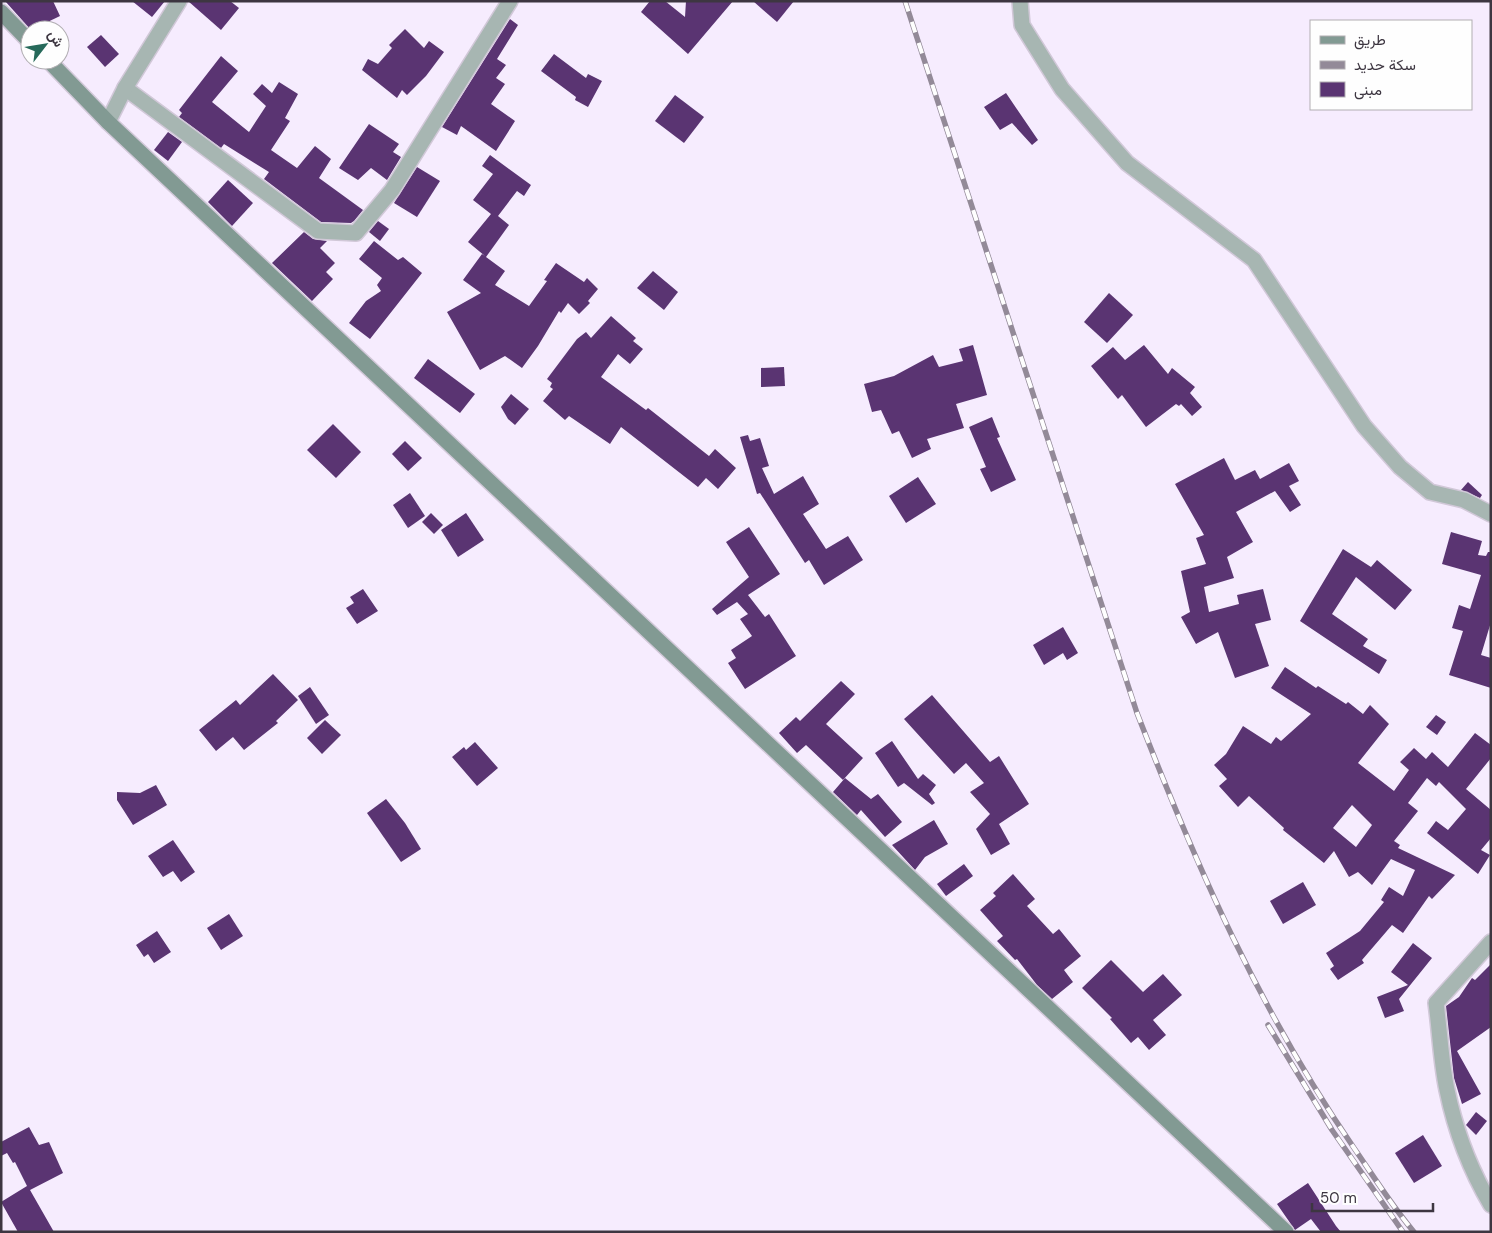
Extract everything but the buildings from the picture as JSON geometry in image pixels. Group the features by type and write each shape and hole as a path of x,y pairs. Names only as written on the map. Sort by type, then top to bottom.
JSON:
{"main road":[{"path":"1,12 20,32"},
{"path":"58,70 108,122 1286,1232"}],"street":[{"path":"108,122 125,88 179,1"},
{"path":"125,88 318,231 356,233 392,190 510,1"},
{"path":"1020,1 1022,25 1062,89 1127,162 1254,260 1364,426 1400,467 1430,492 1464,500 1491,514"},
{"path":"1491,942 1436,1003 1447,1090 1461,1137 1482,1190 1491,1205"}],"railway":[{"path":"905,1 1137,713 1183,827 1233,937 1289,1044 1354,1148 1414,1232"},
{"path":"1268,1025 1332,1130 1403,1232"}]}
